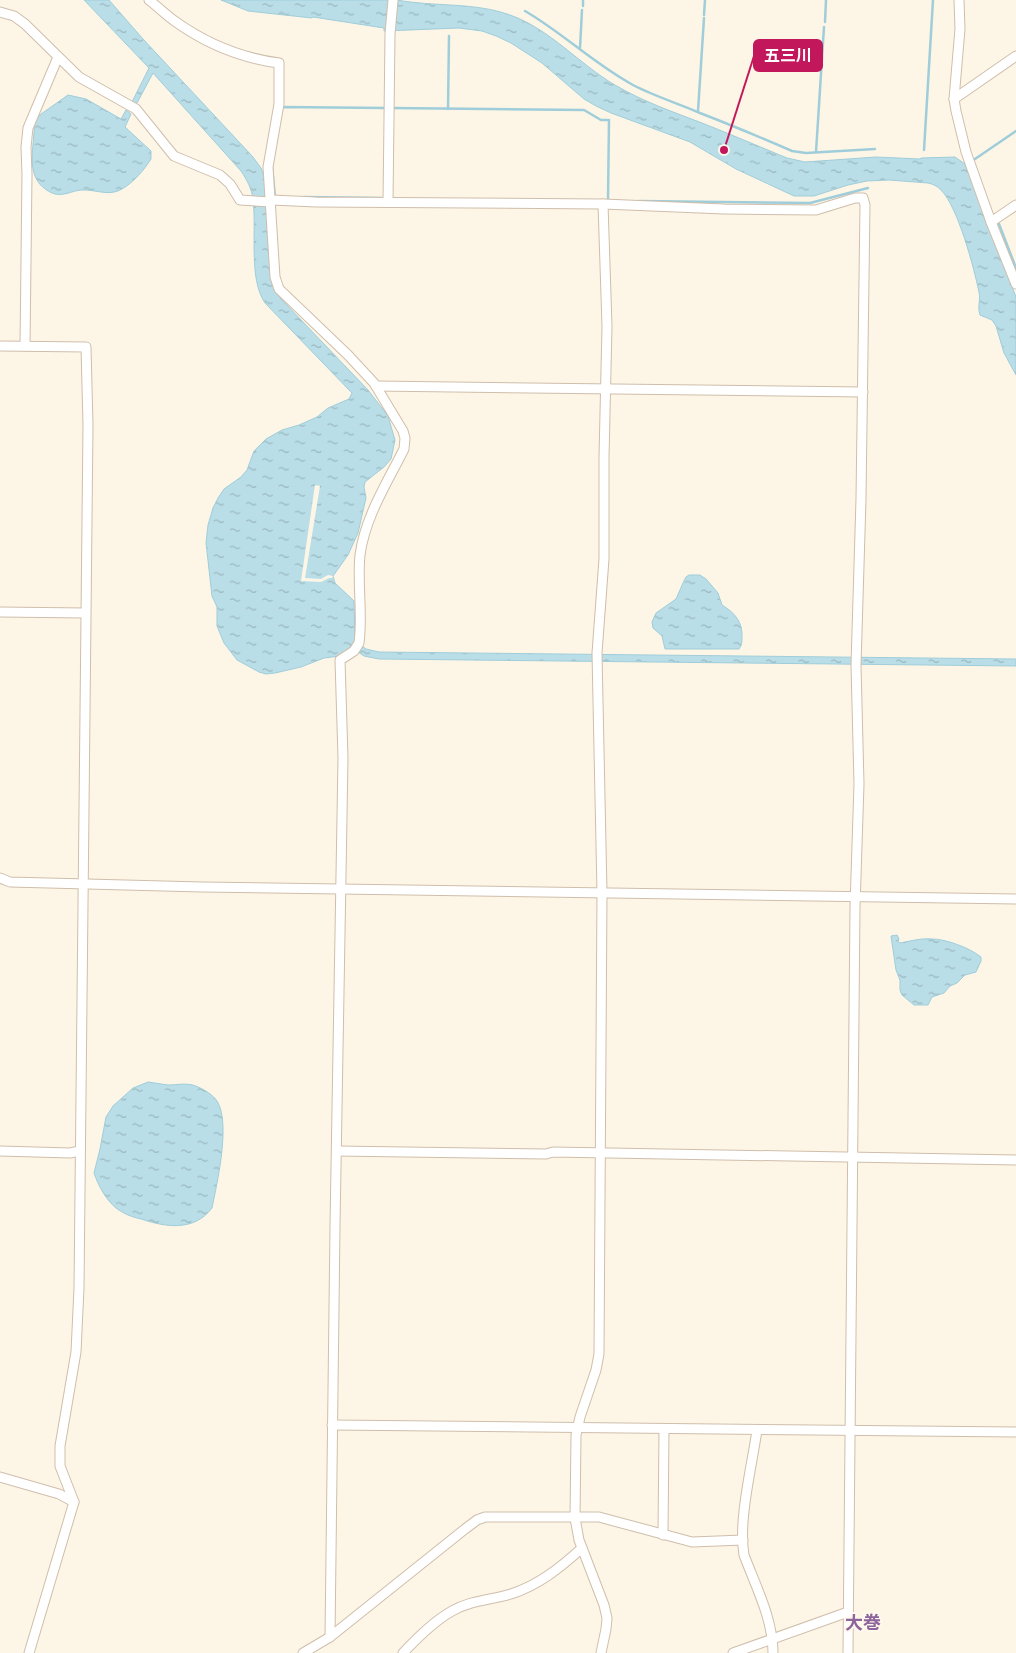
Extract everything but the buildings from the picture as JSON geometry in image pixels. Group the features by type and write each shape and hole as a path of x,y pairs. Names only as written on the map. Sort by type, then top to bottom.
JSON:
{"street":[{"path":"149,0 176,23 205,41 248,58 279,63 278,104 268,168 275,277 279,290 348,355 376,386 403,431 405,438 404,449 373,511 364,535 360,557 359,643 354,651 340,660 343,758 330,1637"},
{"path":"388,202 392,0"},
{"path":"959,0 960,30 954,99 966,152 1016,284"},
{"path":"0,12 14,16 25,24 79,77 136,109 174,156 220,175 230,184 240,200 250,202 603,204 724,210 816,210 855,198 863,198 865,205 862,499 856,661 859,784 856,896 848,1653"},
{"path":"954,99 1016,56"},
{"path":"25,346 26,147 28,128 58,57"},
{"path":"601,1653 607,1618 604,1605 582,1548 575,1518 577,1428 596,1370 599,1354 602,893 597,653 604,559 607,326 603,204"},
{"path":"992,222 1016,205"},
{"path":"0,346 86,347 88,425 76,1352 60,1446 60,1466 74,1502 29,1653"},
{"path":"376,386 863,392"},
{"path":"0,612 85,613"},
{"path":"0,878 10,882 83,884 1016,899"},
{"path":"0,1151 80,1151"},
{"path":"337,1151 546,1154 553,1152 1016,1160"},
{"path":"332,1425 1016,1432"},
{"path":"663,1536 664,1428"},
{"path":"758,1430 742,1540 744,1555 768,1618 773,1639 773,1653"},
{"path":"0,1477 59,1494 74,1502"},
{"path":"304,1653 330,1637 477,1520 485,1517 599,1517 663,1536 692,1542 742,1540"},
{"path":"402,1653 440,1618 453,1610 473,1602 511,1594 532,1586 557,1569 582,1548"},
{"path":"733,1653 848,1612"}],"water":[{"path":"84,0 109,0 253,157 261,168 268,195 273,287 281,299 368,390 388,416 395,440 391,459 365,482 366,498 358,533 348,555 333,576 335,583 354,601 355,641 366,649 379,652 1016,659 1016,666 379,659 364,656 352,648 340,656 324,658 301,667 266,674 237,660 224,643 217,626 217,607 212,596 206,543 208,525 213,508 224,489 241,477 247,470 254,451 266,439 282,430 317,417 328,408 349,399 352,393 265,303 260,293 255,267 252,196 249,185 241,171 153,73 137,103 134,106 131,104 149,68"},
{"path":"221,0 397,0 482,8 525,21 551,38 602,77 625,91 787,158 805,162 876,157 920,159 955,157 965,164 1016,297 1016,375 1004,353 996,326 992,320 980,315 977,281 959,223 947,198 938,187 928,183 889,180 867,181 814,196 794,196 736,169 690,142 596,106 584,99 542,63 511,43 482,31 459,28 384,31 384,28 313,17 248,11"},
{"path":"68,95 86,99 121,119 126,110 131,114 125,127 151,151 151,159 138,176 122,189 107,193 81,190 58,194 47,190 37,180 32,158 34,119"},
{"path":"689,575 700,575 706,579 718,593 722,605 737,618 742,632 742,644 739,649 665,649 662,636 653,628 652,622 656,613 676,599 686,577"},
{"path":"897,935 900,943 928,939 951,942 981,957 981,961 976,972 965,975 944,993 932,997 928,1005 914,1005 902,995 900,990 900,980 896,970 891,936"},
{"path":"148,1082 168,1085 194,1085 213,1097 221,1111 223,1123 222,1153 212,1208 205,1216 188,1224 179,1226 160,1224 122,1212 112,1205 106,1197 94,1173 106,1117 113,1106 133,1088"}],"pier":[{"path":"315,485 320,486 305,578 321,579 328,575 333,576 321,582 301,581"}],"waterway":[{"path":"583,0 583,6"},
{"path":"704,15 705,0"},
{"path":"825,22 826,0"},
{"path":"924,150 933,0"},
{"path":"580,48 582,10"},
{"path":"525,11 605,68 633,85 792,151 806,153 875,149"},
{"path":"698,111 704,18"},
{"path":"816,152 824,27"},
{"path":"448,109 449,36"},
{"path":"282,109 282,107 386,108"},
{"path":"392,108 584,110 601,120 609,120 608,201"},
{"path":"975,159 1016,131"},
{"path":"272,166 276,197"},
{"path":"639,201 810,203 868,188"},
{"path":"304,197 381,198"},
{"path":"999,224 1016,268"}],"place":[{"name":"五三川","path":"724,150"}],"district":[{"name":"大巻","path":"863,1623"}]}
